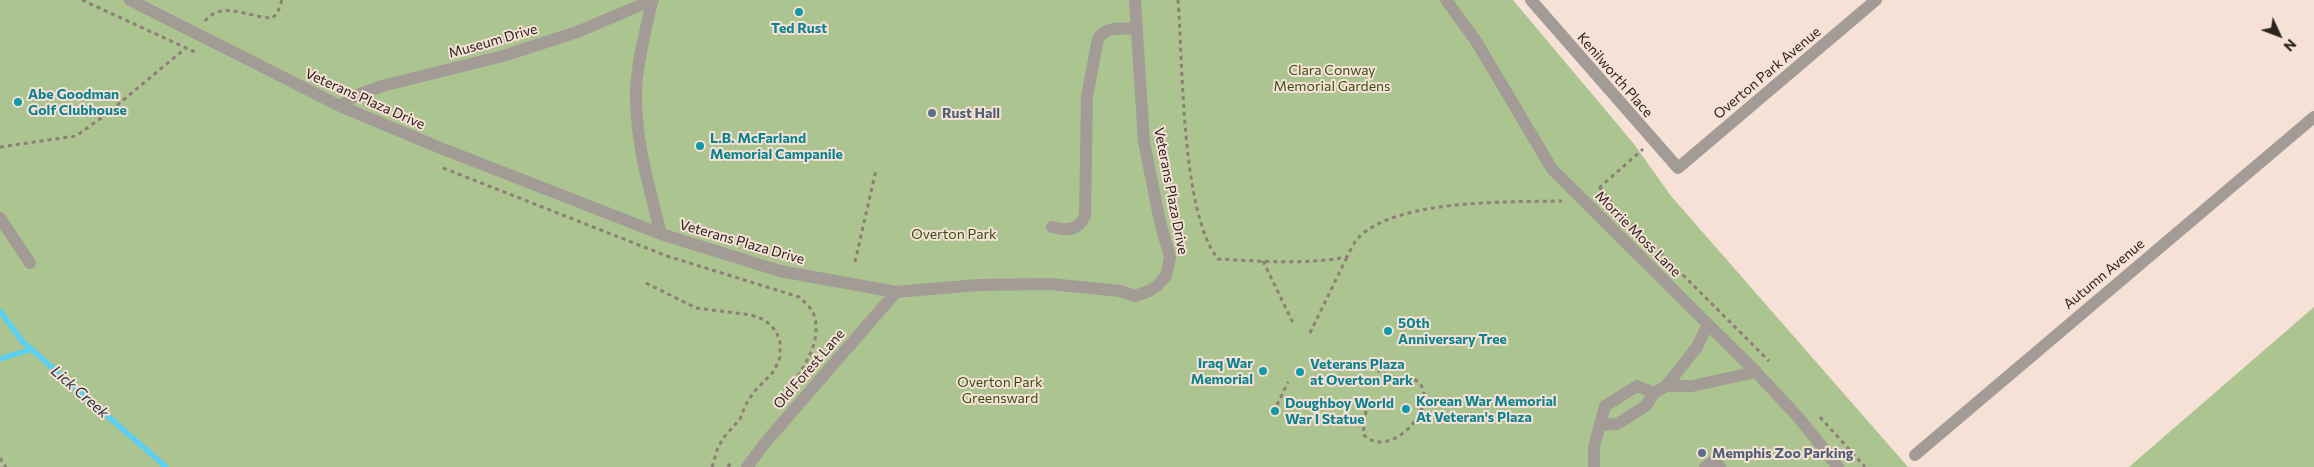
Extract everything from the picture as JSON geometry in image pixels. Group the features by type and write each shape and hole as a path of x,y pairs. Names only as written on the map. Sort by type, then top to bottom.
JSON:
{"street":[{"name":"Veterans Plaza Drive","path":"130,0 340,106 438,147 661,234 780,271 896,292 978,285 1050,284 1120,291 1134,296 1157,286 1166,276 1170,257 1160,222 1144,142 1135,0"},
{"name":"Museum Drive","path":"340,106 355,96 382,86 503,56 576,32 652,0"},
{"path":"652,0 636,90 637,120 643,165 661,234"},
{"name":"Morrie Moss Lane","path":"1446,0 1476,41 1552,169 1756,372 1804,425 1838,467"},
{"name":"Kenilworth Place","path":"1531,0 1652,141 1678,168"},
{"name":"Overton Park Avenue","path":"1678,168 1876,0"},
{"path":"1052,228 1064,231 1074,229 1081,224 1085,216 1088,96 1098,39 1101,34 1111,29 1137,29"},
{"name":"Autumn Avenue","path":"1915,455 2314,117"},
{"path":"0,218 30,263"},
{"name":"Old Forest Lane","path":"748,467 765,443 896,292"},
{"path":"1600,426 1617,424 1646,406 1654,393 1666,386 1697,347 1708,324"},
{"path":"1666,386 1692,386 1756,372"},
{"path":"1594,467 1594,447 1605,406 1637,386 1654,393"},
{"path":"1705,467 1714,461 1720,467"}],"path":[{"path":"82,0 204,56"},
{"path":"204,23 210,15 224,9 253,16 272,18 277,14 282,0"},
{"path":"1178,0 1182,92 1192,184 1212,251 1218,259 1314,262 1347,257"},
{"path":"0,147 76,136 104,116 190,44"},
{"path":"1593,193 1652,141"},
{"path":"440,166 667,256 799,297 810,307 814,316 812,353 781,399"},
{"path":"854,262 876,170"},
{"path":"1310,333 1358,238 1377,224 1410,212 1493,202 1562,201"},
{"path":"1263,261 1294,325"},
{"path":"646,283 696,308 751,315 765,320 776,331 780,342 780,357 774,371 752,394 744,406 740,419 725,436 718,448 712,467"},
{"path":"1366,411 1363,434 1368,439 1378,442 1392,441 1405,432 1418,417 1424,402 1423,388 1414,378 1391,377 1378,371"},
{"path":"1277,405 1288,382"},
{"path":"728,467 736,455"},
{"path":"0,458 6,467"}],"green space":[{"name":"Overton Park","path":"0,0 1513,0 1634,144 1671,196 1908,467 0,467"},
{"path":"2314,307 2314,467 2129,467"}],"waterway":[{"name":"Lick Creek","path":"0,311 22,341 166,467"},
{"path":"0,359 32,349"}],"place":[{"name":"Ted Rust","path":"799,12"},
{"name":"Abe Goodman Golf Clubhouse","path":"18,102"},
{"name":"Rust Hall","path":"932,113"},
{"name":"L.B. McFarland Memorial Campanile","path":"700,146"},
{"name":"50th Anniversary Tree","path":"1388,331"},
{"name":"Iraq War Memorial","path":"1263,371"},
{"name":"Veterans Plaza at Overton Park","path":"1300,372"},
{"name":"Korean War Memorial At Veteran's Plaza","path":"1406,409"},
{"name":"Doughboy World War I Statue","path":"1275,411"},
{"name":"Memphis Zoo Parking","path":"1702,453"}],"park label":[{"name":"Clara Conway Memorial Gardens","path":"1332,78"},
{"name":"Overton Park Greensward","path":"1000,390"}]}
